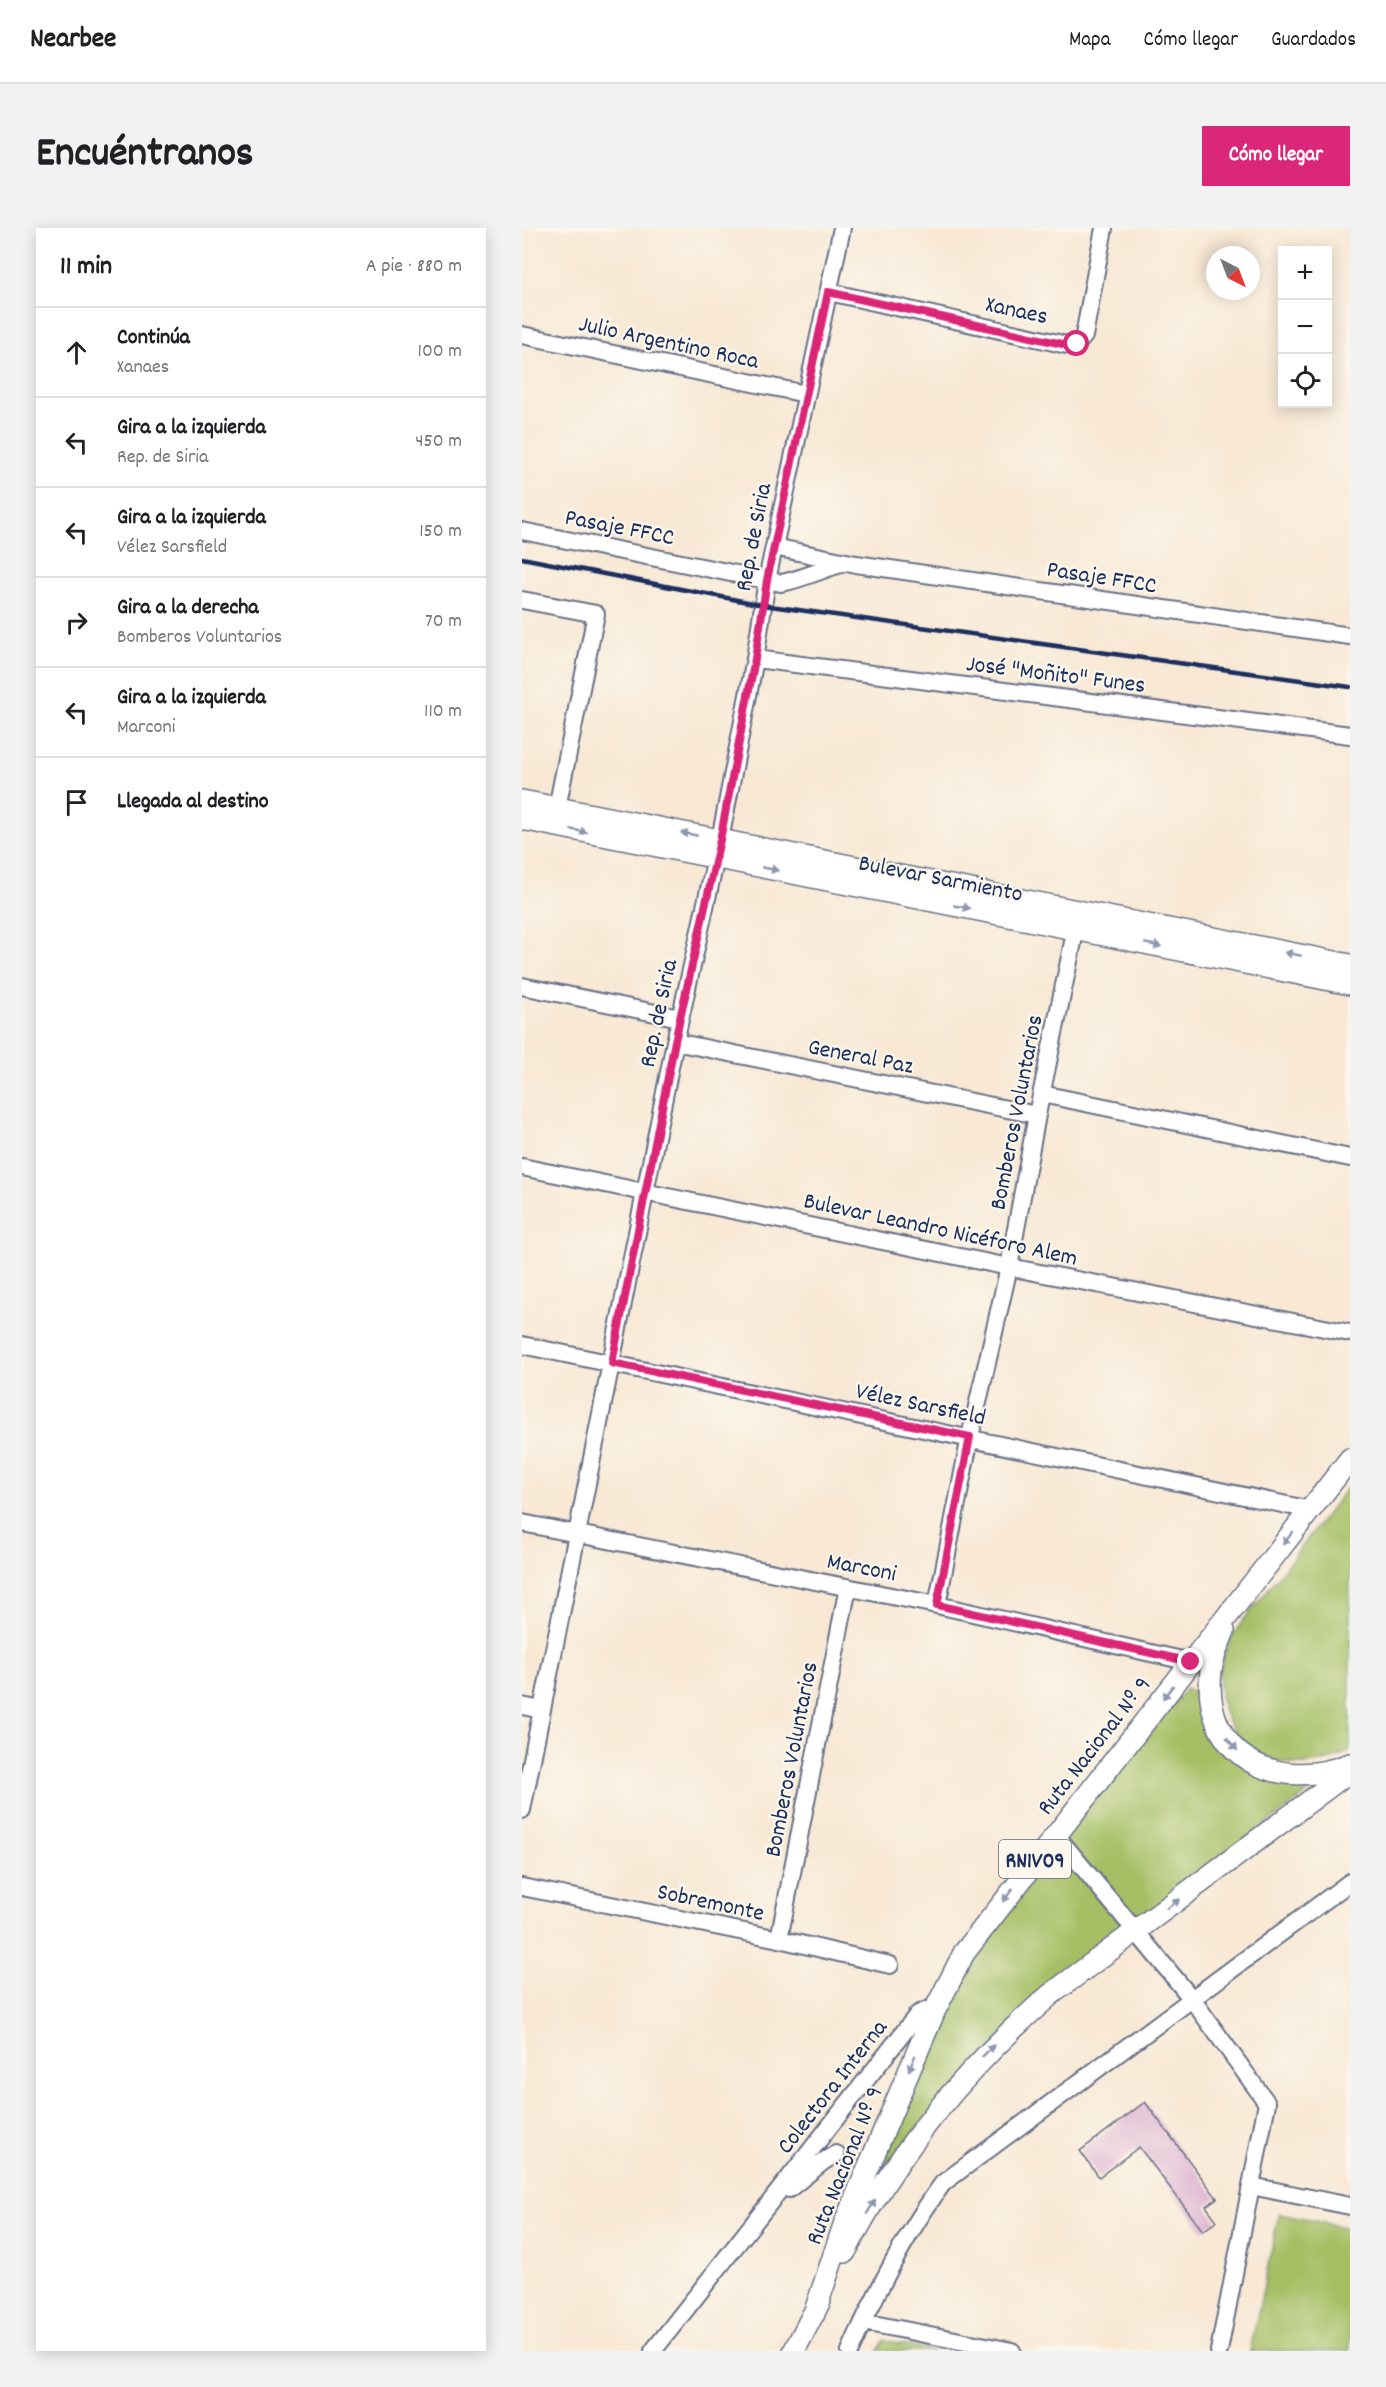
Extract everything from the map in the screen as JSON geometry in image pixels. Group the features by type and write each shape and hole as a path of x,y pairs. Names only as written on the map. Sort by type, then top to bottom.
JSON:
{"main road":[{"name":"Bulevar Sarmiento","path":"522,801 718,849"},
{"name":"Bulevar Sarmiento","path":"522,819 718,849 1348,974"},
{"name":"Ruta Nacional Nº 9","path":"814,2314 844,2225 937,2006 964,1953 1350,1459"},
{"path":"1333,1480 1350,1464"},
{"name":"RN1V09","path":"1232,1610 1216,1650 1210,1683 1214,1713 1231,1744 1248,1760 1277,1773 1310,1775 1350,1764"},
{"name":"Ruta Nacional Nº 9","path":"794,2351 855,2233 882,2188 951,2092 996,2044 1050,1995 1350,1771"}],"street":[{"name":"Rep. de Siria","path":"522,1810 675,1041 718,849 755,659 767,580 842,228"},
{"name":"Xanaes","path":"828,292 1067,345 1077,344 1084,336 1104,228"},
{"name":"Julio Argentino Roca","path":"522,335 806,394"},
{"name":"Pasaje FFCC","path":"522,531 781,583 848,562"},
{"name":"Pasaje FFCC","path":"774,547 848,562 1350,636"},
{"path":"522,600 596,614 557,808"},
{"name":"José \"Moñito\" Funes","path":"755,659 1350,735"},
{"name":"Bomberos Voluntarios","path":"937,1605 970,1437 1009,1268 1037,1114 1078,920"},
{"path":"522,986 681,1018"},
{"name":"General Paz","path":"675,1041 1037,1114"},
{"path":"1042,1094 1350,1158"},
{"name":"Bulevar Leandro Nicéforo Alem","path":"522,1167 1009,1268 1350,1334"},
{"name":"Vélez Sarsfield","path":"522,1345 1311,1510"},
{"name":"Marconi","path":"522,1523 937,1605 1191,1662"},
{"name":"Bomberos Voluntarios","path":"779,1940 848,1587"},
{"path":"522,1706 542,1710"},
{"path":"1055,1834 1192,1999 1267,2103 1219,2351"},
{"path":"850,2351 918,2217 943,2183 1350,1882"},
{"name":"Sobremonte","path":"522,1887 890,1965"},
{"name":"Colectora Interna","path":"652,2351 918,2014 937,2006"},
{"name":"Colectora Interna","path":"769,2204 836,2154"},
{"path":"1251,2186 1350,2206"},
{"path":"863,2322 1012,2351"}],"green space":[{"path":"1350,1484 1350,1750 1330,1760 1307,1764 1284,1762 1262,1755 1251,1748 1233,1729 1222,1706 1219,1680 1221,1666 1235,1632"},
{"path":"1186,1689 1202,1694 1245,1769 1278,1783 1317,1786 1032,1999 849,2227 964,1970 1005,1909"},
{"path":"1279,2214 1350,2228 1350,2351 1250,2351"},
{"path":"884,2340 934,2351 878,2351"}],"building":[{"path":"1145,2102 1217,2198 1206,2206 1217,2221 1203,2231 1139,2147 1099,2177 1080,2151"}],"railway":[{"path":"522,558 763,605 1350,687"}],"route":[{"path":"1077,344 1067,345 828,292 767,580 755,659 720,840 675,1041 612,1363 970,1437 937,1605 1191,1662"}]}
